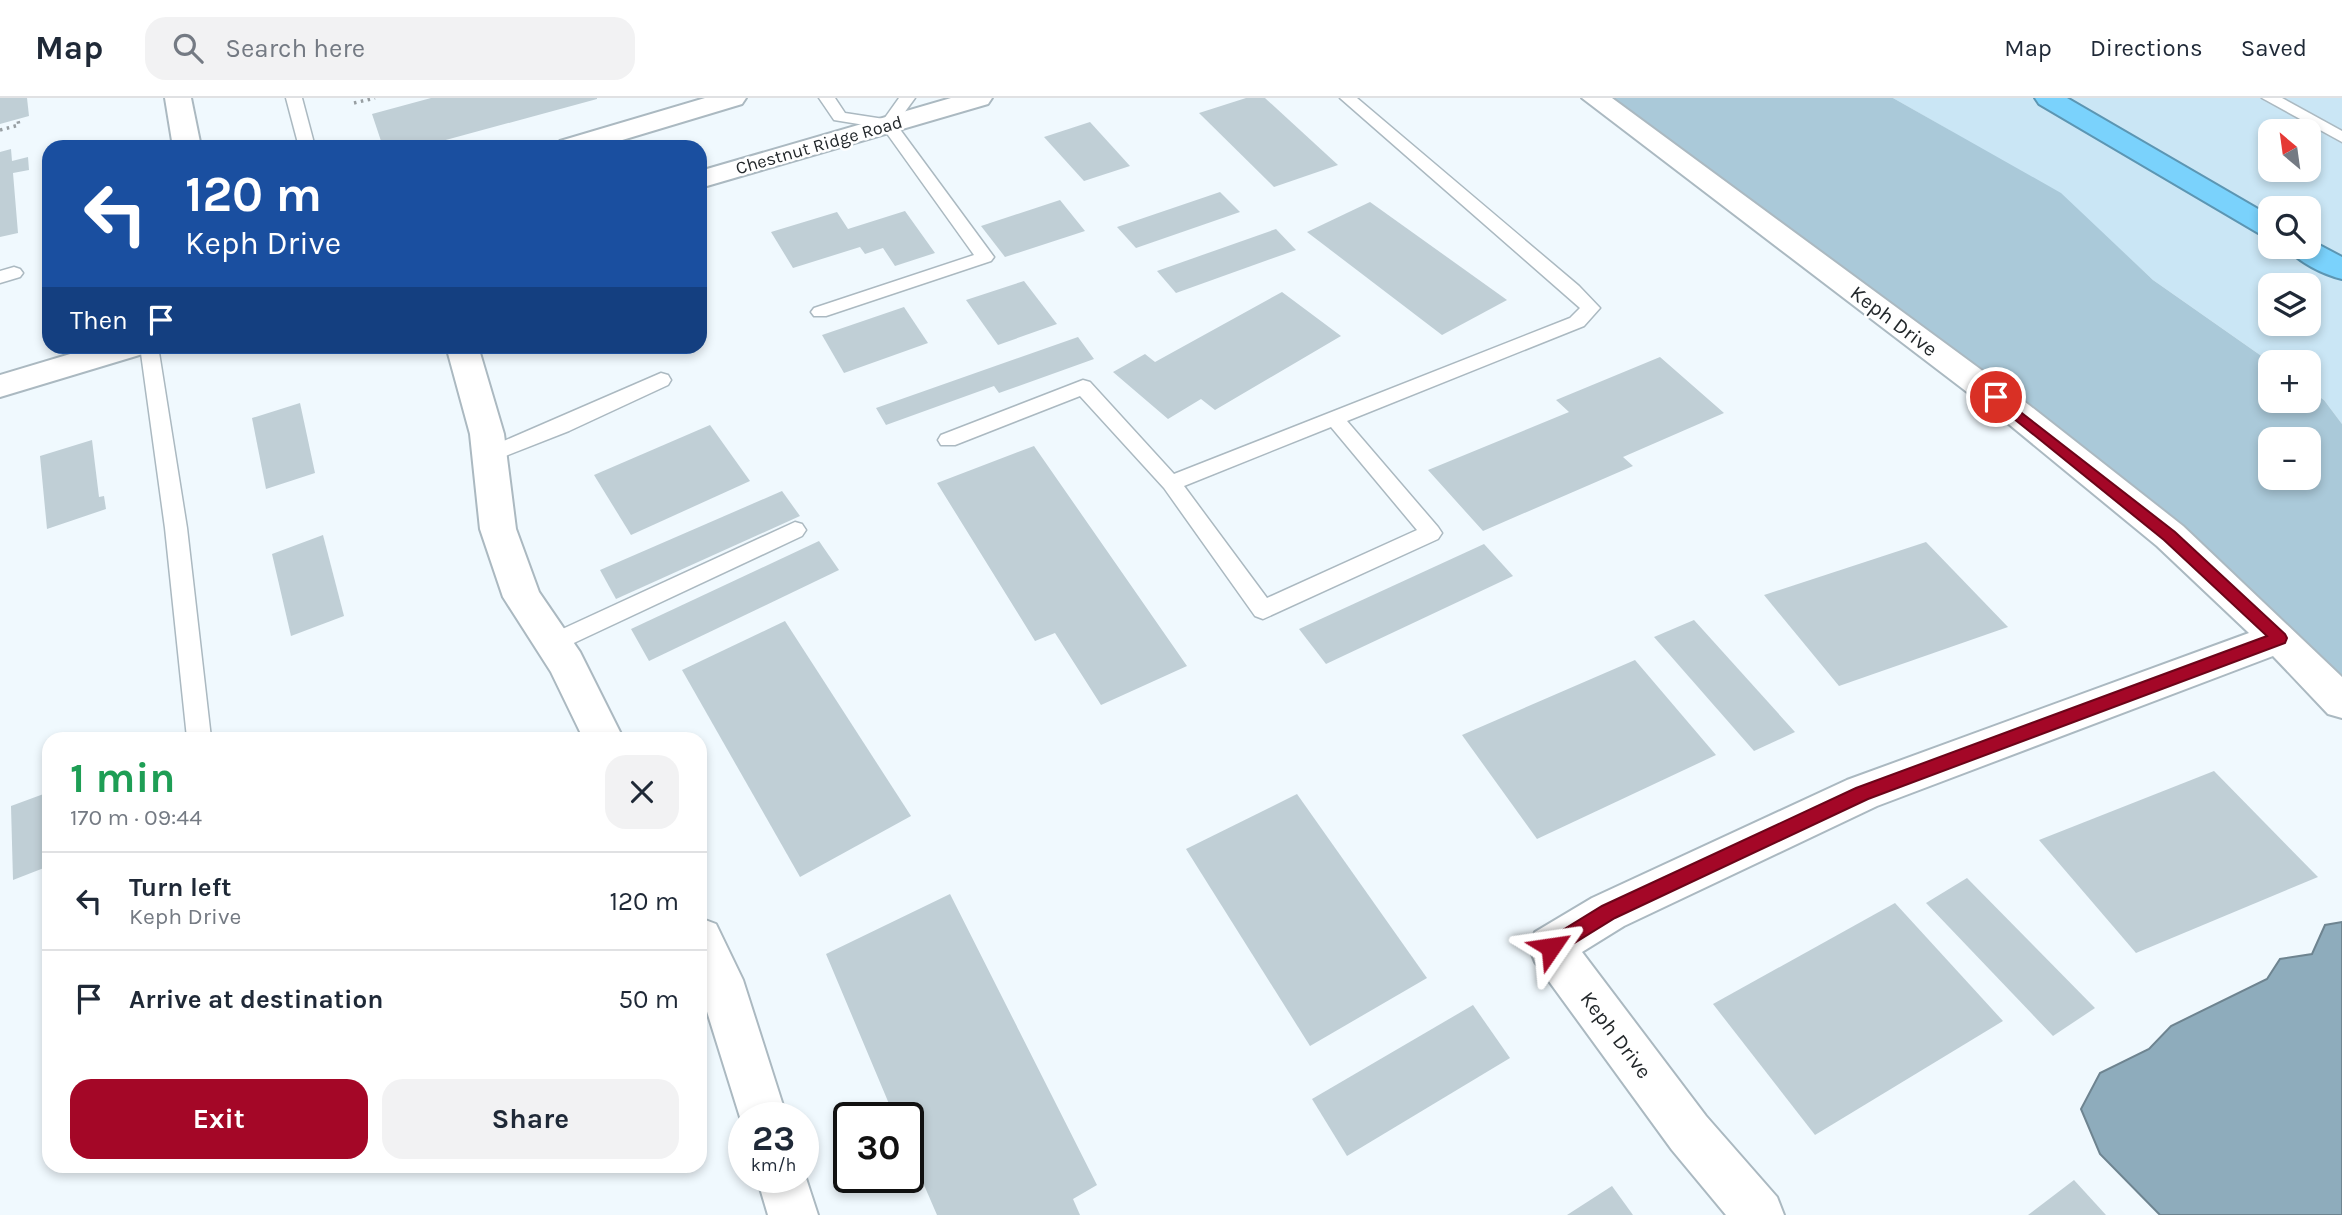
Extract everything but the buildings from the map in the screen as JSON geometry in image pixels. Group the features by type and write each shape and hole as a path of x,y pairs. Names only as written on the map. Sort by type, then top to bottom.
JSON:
{"highway":[{"path":"2048,98 2258,221"},
{"path":"2321,258 2342,270"}],"street":[{"path":"178,98 186,140"},
{"path":"593,140 733,98"},
{"name":"Chestnut Ridge Road","path":"707,178 979,98"},
{"name":"Keph Drive","path":"1595,98 2017,413 2170,536 2279,638 2342,702"},
{"path":"0,386 108,354"},
{"path":"464,354 487,434 498,529 522,597 566,663 600,732"},
{"name":"Keph Drive","path":"1759,1215 1689,1133 1551,947 1608,912 1862,793 2279,638"},
{"path":"707,953 720,980 758,1102"},
{"path":"786,1193 793,1215"}],"lane":[{"path":"294,98 305,140"},
{"path":"820,312 985,257 888,124 840,117 827,98"},
{"path":"888,124 907,98"},
{"path":"1171,483 1577,322 1591,308 1348,98"},
{"path":"2270,98 2342,137"},
{"path":"150,354 176,528 198,732"},
{"path":"489,455 562,426 661,380"},
{"path":"948,440 1083,387 1171,483 1263,610 1431,533 1335,419"},
{"path":"553,643 795,530"}],"path":[{"path":"354,103 375,98"},
{"path":"0,130 19,125 18,121"}],"shaded area":[{"path":"1595,98 1893,98 2061,193 2153,280 2258,354 2258,413 2321,413 2321,398 2324,400 2342,424 2342,702 2170,536"},
{"path":"1893,98 2342,98 2342,424 2321,398 2321,350 2258,350 2258,354 2153,280 2110,240 1949,130"},
{"path":"2342,922 2342,1215 2160,1215 2100,1154 2081,1109 2100,1073 2149,1049 2171,1026 2267,979 2280,959 2312,954 2325,925"}],"route":[{"path":"1551,947 1608,912 1862,793 2279,638 2170,536 1996,397"}]}
